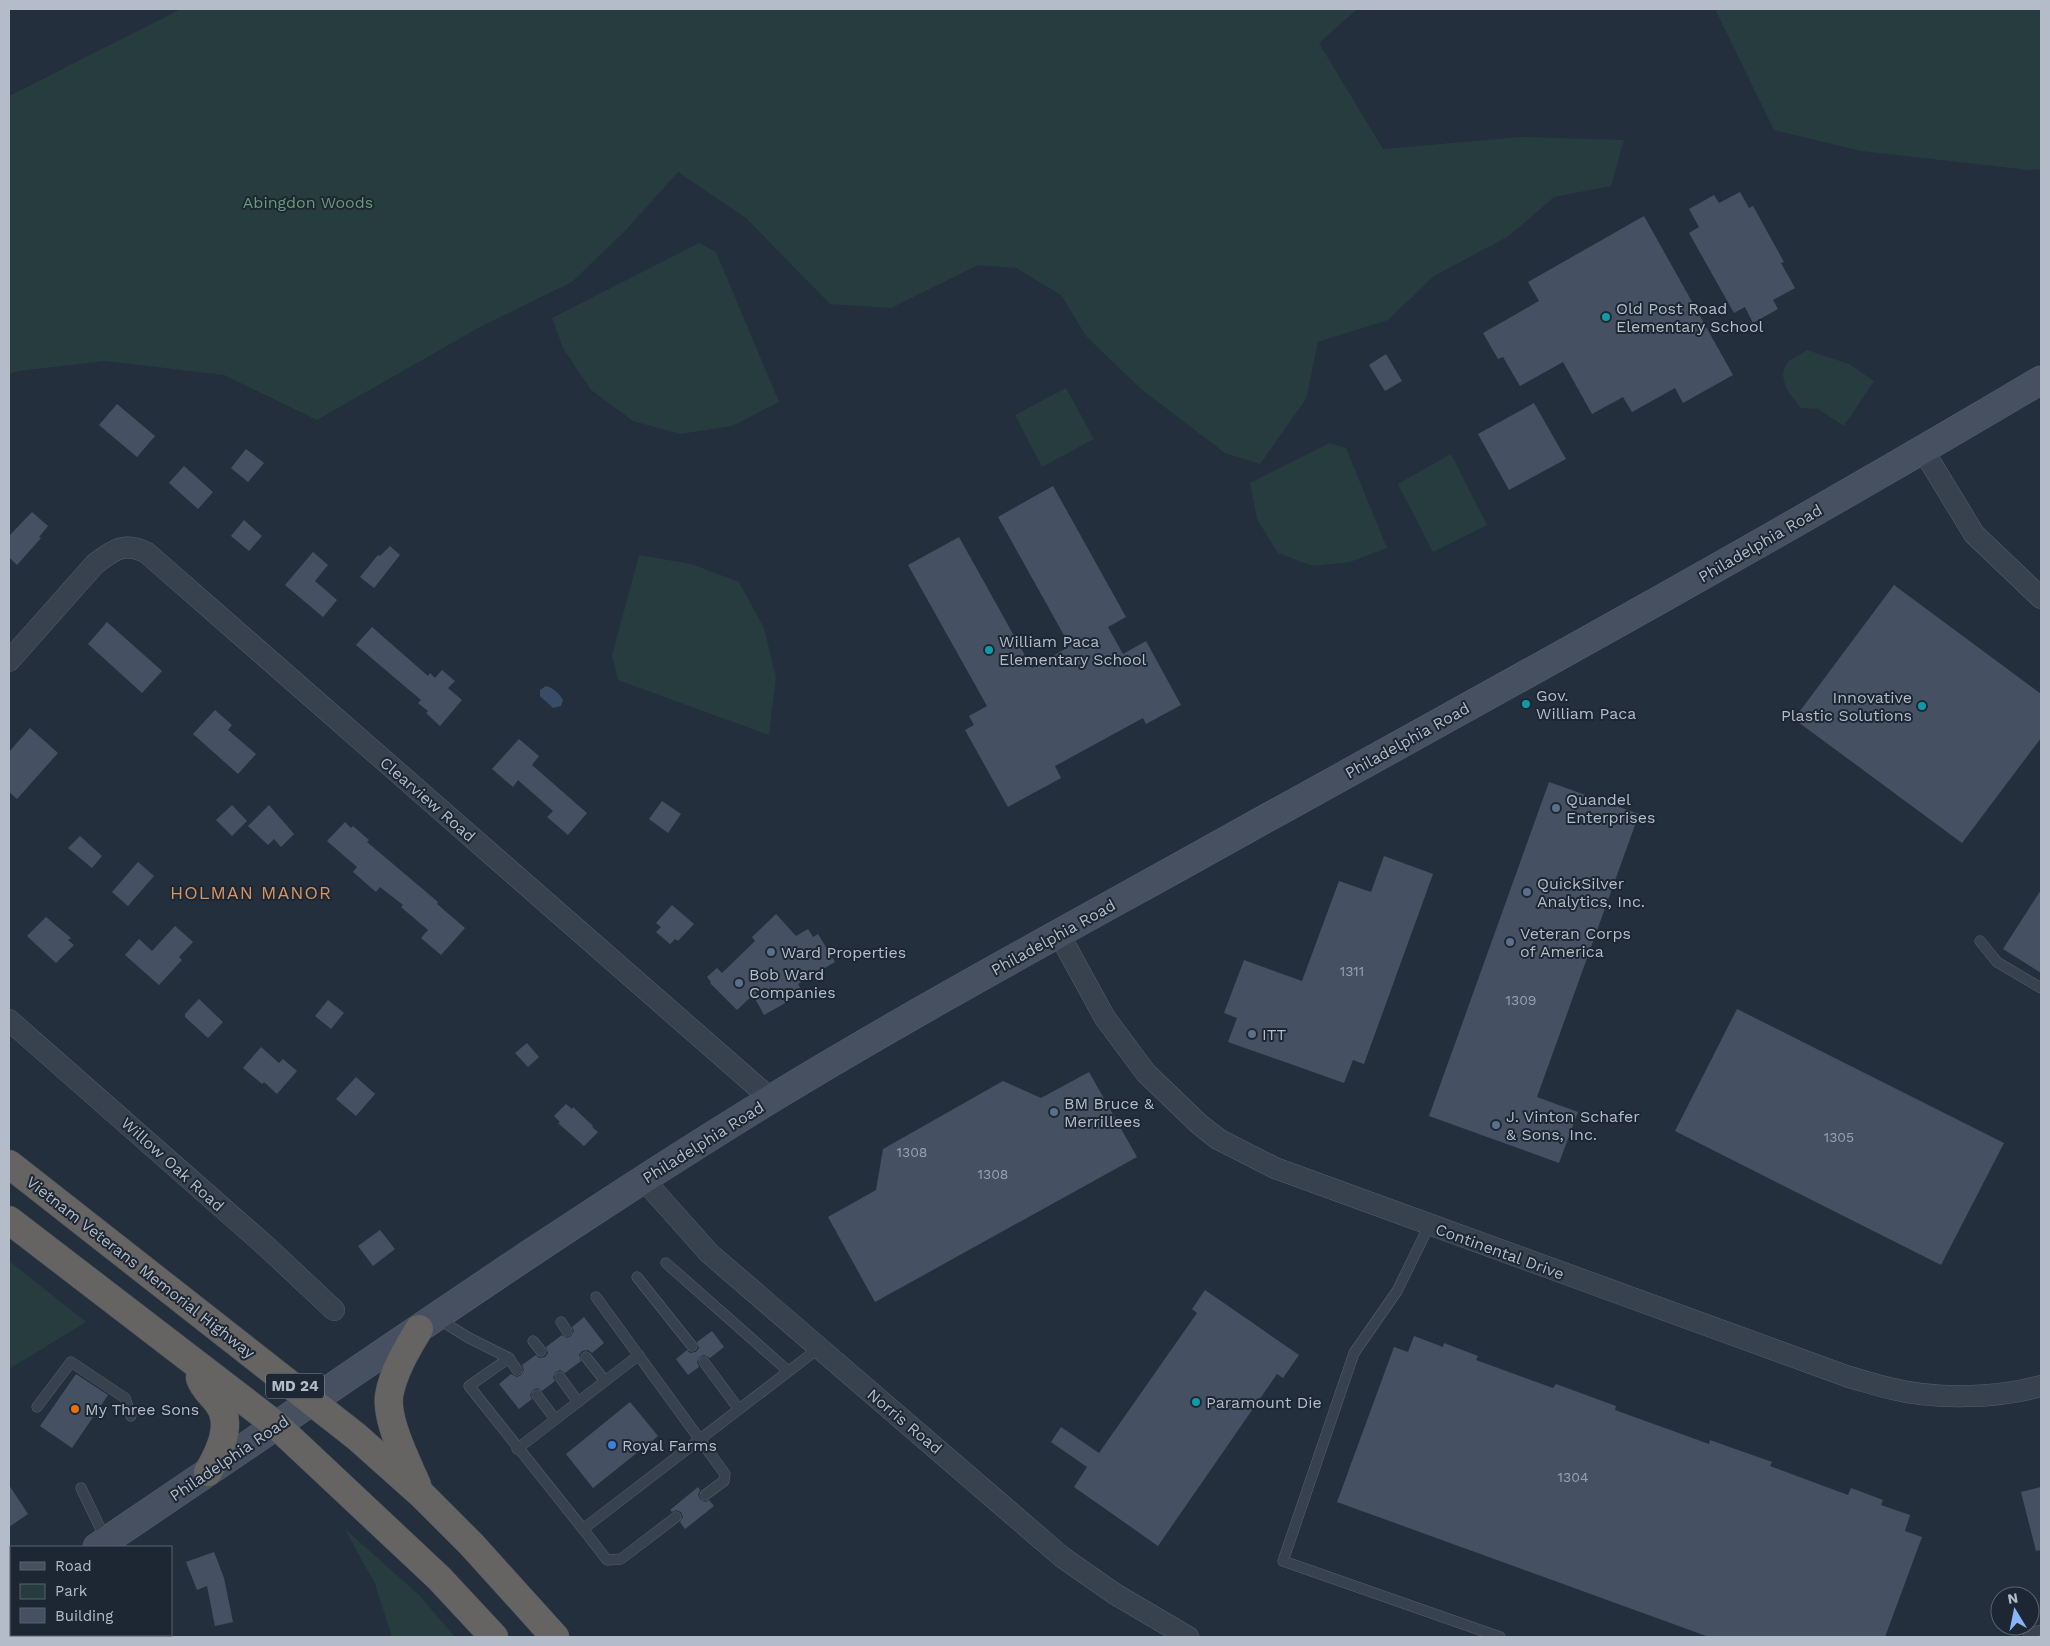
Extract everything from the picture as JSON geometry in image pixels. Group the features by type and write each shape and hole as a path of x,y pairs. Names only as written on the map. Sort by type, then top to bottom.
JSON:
{"highway":[{"name":"Vietnam Veterans Memorial Highway","path":"9,1164 313,1400 357,1437 422,1495 472,1546 554,1637"},
{"name":"MD 24","path":"9,1220 276,1426 439,1578 494,1637"},
{"path":"422,1495 402,1452 395,1429 389,1397 402,1358 428,1323"},
{"path":"198,1367 202,1383 220,1404 224,1416 224,1432 218,1454 208,1472"}],"main road":[{"name":"Philadelphia Road","path":"101,1544 313,1400 644,1180 876,1037 1668,595 1923,450 2041,380"}],"street":[{"path":"1923,450 1974,534 2041,598"},
{"name":"Clearview Road","path":"9,661 95,564 107,554 134,546 146,553 771,1100"},
{"name":"Continental Drive","path":"1059,934 1105,1018 1124,1046 1146,1073 1199,1124 1218,1139 1275,1168 1429,1226 1841,1374 1895,1390 1933,1395 1969,1395 1995,1394 2041,1386"},
{"name":"Willow Oak Road","path":"9,1020 268,1248 334,1310"},
{"name":"Norris Road","path":"644,1180 708,1252 1062,1557 1115,1594 1188,1637"}],"lane":[{"path":"1980,941 1997,962 2041,988"},
{"path":"1429,1226 1397,1291 1354,1354 1283,1560 1500,1637"},
{"path":"666,1263 787,1370"},
{"path":"637,1277 692,1346"},
{"path":"596,1297 725,1474 724,1481 705,1496"},
{"path":"561,1322 567,1331"},
{"path":"428,1323 469,1338 508,1358 517,1370"},
{"path":"533,1341 541,1351"},
{"path":"583,1529 787,1370 819,1348"},
{"path":"517,1449 639,1355"},
{"path":"586,1357 605,1381"},
{"path":"508,1358 469,1386 517,1449 607,1560 621,1559 676,1517"},
{"path":"37,1407 71,1362 125,1398 131,1416"},
{"path":"704,1362 738,1408"},
{"path":"560,1377 578,1402"},
{"path":"537,1395 555,1419"},
{"path":"81,1488 101,1544"},
{"path":"2029,1637 2028,1633 2041,1630"}],"green space":[{"name":"Abingdon Woods","path":"181,9 1357,9 1319,43 1383,149 1521,137 1624,140 1611,186 1554,197 1509,236 1434,276 1388,320 1318,342 1306,399 1260,464 1225,453 1141,389 1086,336 1061,295 1016,268 978,265 891,308 830,304 746,218 678,172 624,232 572,282 480,327 317,420 224,375 105,361 19,371 9,374 9,96"},
{"path":"1715,9 2041,9 2041,169 2029,170 1861,151 1774,130"},
{"path":"699,243 716,252 779,402 732,426 680,434 633,421 591,390 564,350 552,318"},
{"path":"1807,350 1849,364 1874,381 1844,426 1818,409 1801,408 1786,386 1783,373 1785,367 1789,361"},
{"path":"1066,388 1094,439 1042,467 1015,415"},
{"path":"1330,443 1346,448 1387,548 1350,562 1313,566 1278,553 1257,519 1250,483"},
{"path":"1451,454 1487,525 1433,552 1398,484"},
{"path":"639,555 691,564 739,582 764,628 776,677 769,735 618,680 612,656"},
{"path":"9,1261 86,1322 9,1369"},
{"path":"345,1529 419,1595 455,1637 392,1637 375,1584"}],"water":[{"path":"546,686 553,689 562,698 561,706 553,708 540,696 540,690"}],"building":[{"path":"1740,192 1749,208 1753,206 1784,262 1781,263 1795,288 1773,300 1778,309 1753,323 1745,307 1734,313 1689,233 1699,227 1689,209 1714,195 1719,203"},
{"name":"Old Post Road Elementary School","path":"1644,216 1733,375 1683,403 1675,388 1632,412 1623,397 1592,414 1563,362 1520,386 1503,357 1498,359 1483,333 1539,301 1528,282"},
{"path":"1386,354 1402,381 1385,391 1369,365"},
{"path":"1534,403 1566,459 1509,490 1478,434"},
{"path":"117,404 155,436 137,457 99,425"},
{"path":"246,449 264,463 248,482 231,468"},
{"path":"184,466 213,492 198,509 169,483"},
{"name":"William Paca Elementary School","path":"1053,486 1126,617 1108,627 1123,654 1146,641 1181,705 1146,724 1143,718 1055,766 1061,778 1008,807 965,730 974,725 969,716 987,706 908,565 959,537 1032,668 1070,646 998,517"},
{"path":"32,512 48,526 39,537 41,538 17,565 9,557 9,536"},
{"path":"244,520 262,536 249,551 231,536"},
{"path":"390,546 400,555 374,588 360,577 378,555 380,556"},
{"path":"313,552 328,565 315,581 337,600 323,617 285,585"},
{"name":"Innovative Plastic Solutions","path":"1894,585 2041,694 2041,738 1962,843 1794,719"},
{"path":"107,622 162,671 142,693 88,644"},
{"path":"372,627 428,676 430,673 435,678 442,670 455,681 448,688 462,700 440,726 426,713 428,711 418,703 421,700 356,645"},
{"path":"215,710 232,725 228,730 256,754 238,774 193,734"},
{"path":"30,728 58,753 17,799 9,792 9,752"},
{"path":"519,739 539,756 532,765 587,813 568,835 547,817 553,811 518,780 513,787 492,769"},
{"path":"1549,782 1639,814 1537,1097 1578,1112 1559,1163 1429,1116"},
{"path":"662,801 681,814 668,833 649,819"},
{"path":"232,805 247,821 232,836 216,820"},
{"path":"269,805 294,834 281,847 274,839 268,845 248,826"},
{"path":"345,822 351,828 353,826 369,840 367,842 438,902 437,904 465,928 441,955 421,938 428,930 401,907 403,905 380,887 376,892 353,872 357,867 327,841"},
{"path":"80,836 102,856 92,868 68,848"},
{"path":"1384,856 1433,874 1364,1064 1353,1060 1344,1083 1228,1042 1237,1018 1224,1013 1244,960 1302,981 1339,881 1371,892"},
{"path":"138,862 154,876 128,906 112,892"},
{"path":"2041,890 2041,973 2003,949"},
{"path":"672,905 694,924 678,941 675,939 670,944 656,932 661,927 656,923"},
{"path":"776,914 796,936 808,929 813,937 818,934 835,962 798,984 803,993 764,1015 753,995 737,1010 710,983 707,977 717,968 722,973 755,941 752,937"},
{"path":"46,917 71,938 68,940 74,945 56,963 27,936"},
{"path":"175,926 193,942 179,957 182,960 159,985 125,955 139,939 152,951"},
{"path":"199,999 223,1022 208,1038 185,1017 185,1014"},
{"path":"328,1000 344,1013 331,1029 315,1016"},
{"path":"1737,1009 2004,1143 1941,1265 1675,1131"},
{"path":"527,1043 539,1057 528,1067 515,1053"},
{"path":"261,1047 279,1063 283,1059 297,1071 277,1094 264,1082 262,1084 243,1068"},
{"path":"1089,1072 1137,1157 875,1302 828,1217 876,1190 883,1149 1003,1081 1041,1098"},
{"path":"356,1077 375,1094 356,1116 336,1099"},
{"path":"566,1104 572,1109 573,1107 598,1132 584,1146 558,1123 560,1122 554,1116"},
{"path":"380,1230 395,1249 373,1266 358,1246"},
{"name":"Paramount Die","path":"1205,1290 1299,1355 1283,1378 1277,1374 1158,1546 1074,1487 1087,1467 1051,1442 1061,1427 1099,1453 1197,1313 1192,1309"},
{"path":"584,1317 604,1343 592,1353 588,1350 582,1351 579,1355 581,1361 565,1373 560,1370 556,1372 553,1377 555,1381 542,1391 537,1388 533,1390 530,1395 532,1399 519,1409 499,1384 511,1374 517,1377 521,1375 524,1370 522,1365 536,1355 539,1358 545,1357 548,1353 546,1347 562,1335 567,1338 571,1336 574,1331 572,1327"},
{"path":"712,1331 724,1347 710,1358 704,1355 700,1357 697,1362 699,1367 688,1375 676,1359 687,1350 690,1353 696,1352 699,1348 697,1342"},
{"path":"1414,1336 1443,1347 1444,1343 1478,1356 1476,1360 1553,1388 1556,1384 1616,1406 1615,1410 1709,1444 1710,1440 1772,1462 1770,1466 1848,1495 1851,1488 1883,1500 1881,1505 1910,1515 1905,1531 1922,1537 1885,1637 1709,1637 1337,1502 1394,1347 1408,1352"},
{"name":"My Three Sons","path":"76,1374 108,1395 72,1448 40,1426"},
{"name":"Royal Farms","path":"630,1402 658,1436 593,1488 566,1454"},
{"path":"9,1485 28,1514 9,1527"},
{"path":"698,1487 700,1499 705,1502 709,1500 714,1506 685,1529 680,1522 683,1517 681,1512 676,1510 672,1512 670,1510"},
{"path":"2041,1487 2041,1550 2036,1551 2021,1492"},
{"path":"214,1552 224,1578 233,1622 215,1626 207,1586 197,1590 186,1562"}],"place":[{"name":"Old Post Road Elementary School","path":"1606,317"},
{"name":"William Paca Elementary School","path":"989,650"},
{"name":"Gov. William Paca","path":"1526,704"},
{"name":"Innovative Plastic Solutions","path":"1922,706"},
{"name":"Quandel Enterprises","path":"1556,808"},
{"name":"QuickSilver Analytics, Inc.","path":"1527,892"},
{"name":"Veteran Corps of America","path":"1510,942"},
{"name":"Ward Properties","path":"771,952"},
{"name":"Bob Ward Companies","path":"739,983"},
{"name":"ITT","path":"1252,1034"},
{"name":"BM Bruce & Merrillees","path":"1054,1112"},
{"name":"J. Vinton Schafer & Sons, Inc.","path":"1496,1125"},
{"name":"Paramount Die","path":"1196,1402"},
{"name":"My Three Sons","path":"75,1409"},
{"name":"Royal Farms","path":"612,1445"}],"district":[{"name":"HOLMAN MANOR","path":"251,893"}]}
